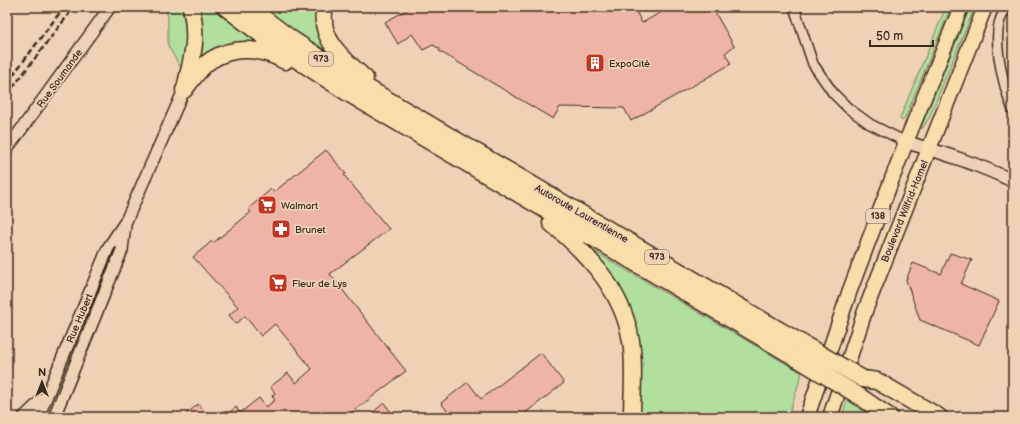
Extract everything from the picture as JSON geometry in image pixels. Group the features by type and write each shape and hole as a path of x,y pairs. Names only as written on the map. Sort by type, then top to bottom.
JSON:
{"highway":[{"path":"184,90 195,51 196,27 192,7"},
{"name":"Autoroute Laurentienne","path":"225,7 276,46 317,73 516,194 860,396 890,417"},
{"name":"Autoroute Laurentienne","path":"249,7 321,59 396,105 864,379 916,417"},
{"path":"325,7 325,30 334,49 396,105"},
{"path":"184,90 202,68 211,60 235,51 248,50 267,52 299,69 317,73"},
{"path":"516,194 580,247 606,280 623,309 631,340 632,417"},
{"path":"864,379 877,381 939,417"}],"main road":[{"name":"138","path":"807,417 850,290 906,142 961,7"},
{"name":"Boulevard Wilfrid-Hamel","path":"830,417 865,311 985,7"},
{"path":"906,142 984,167 1013,181"}],"street":[{"name":"Rue Soumande","path":"7,149 110,7"},
{"path":"794,7 812,64 833,93 848,108 870,124 891,133 906,142"},
{"path":"1010,7 1001,18 999,48 1001,72 1013,110"},
{"name":"Rue Hubert","path":"38,417 108,248 126,221 184,90"},
{"name":"Rue Hubert","path":"54,417 122,250 126,221"},
{"path":"24,417 47,395"}],"green space":[{"path":"165,7 186,7 192,43 184,73 168,46 168,17"},
{"path":"196,7 214,7 269,49 200,63 197,52"},
{"path":"260,7 319,7 328,52 307,40"},
{"path":"946,7 951,7 905,118 902,121 900,118"},
{"path":"970,7 975,7 929,118 922,129 921,127"},
{"path":"592,250 802,373 788,417 637,417 636,357 590,252"},
{"path":"847,400 872,417 842,417"}],"building":[{"name":"ExpoCité","path":"412,7 567,7 573,11 575,7 612,7 614,11 621,7 634,7 642,23 670,7 712,7 734,46 725,53 731,64 631,121 624,108 560,107 553,119 439,51 440,49 433,45 423,50 412,34 398,44 385,22"},
{"name":"Fleur de Lys","path":"326,150 346,174 344,175 389,229 330,274 406,371 346,417 224,417 236,407 240,413 259,398 266,407 275,400 272,396 275,393 270,387 288,373 296,383 312,369 275,324 261,336 245,316 236,324 229,315 238,307 193,257 251,212 248,209 271,189 274,192"},
{"path":"950,253 972,260 961,284 999,301 979,345 920,320 906,280 913,263 941,274"},
{"path":"541,353 564,383 520,417 452,417 441,403 468,382 481,399"},
{"path":"384,403 395,417 367,417"},
{"path":"198,404 209,417 183,417"}],"railway":[{"path":"7,83 64,7"},
{"path":"7,95 74,7"}],"place":[{"name":"ExpoCité","path":"595,63"},
{"name":"Walmart","path":"267,205"},
{"name":"Brunet","path":"281,229"},
{"name":"Fleur de Lys","path":"278,283"}]}
